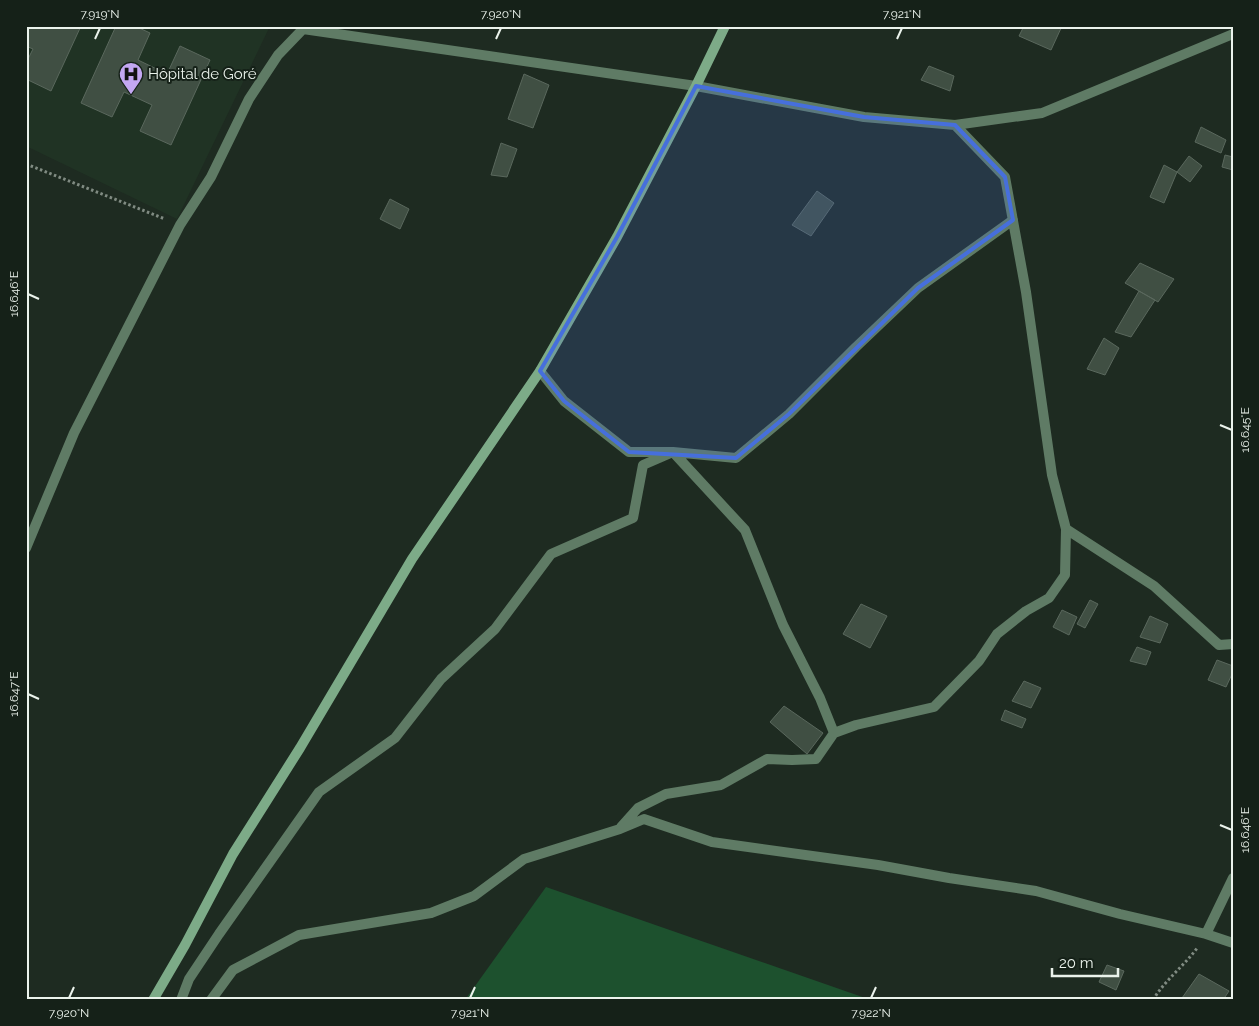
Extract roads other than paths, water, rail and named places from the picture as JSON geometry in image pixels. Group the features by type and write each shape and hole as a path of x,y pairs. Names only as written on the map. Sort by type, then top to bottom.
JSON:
{"main road":[{"path":"153,1000 185,945 233,854 300,748 412,559 540,371 617,238 725,26"}],"street":[{"path":"26,548 74,432 180,225 211,177 249,99 278,55 304,28 696,86 864,117 955,125 1042,112 1233,34"},
{"path":"620,829 638,808 666,794 721,785 767,759 792,760 816,758 834,733 934,707 979,660 996,634 1026,611 1049,598 1065,575 1066,529 1052,475 1026,292 1004,176 955,125"},
{"path":"540,371 564,401 629,452 673,452 736,458 789,414 918,288 1012,220"},
{"path":"673,452 745,530 783,625 820,698 834,733"},
{"path":"181,1000 189,979 319,792 395,738 441,679 495,629 551,554 633,518 642,465 673,452"},
{"path":"1066,529 1154,586 1219,645 1233,644"},
{"path":"211,1000 233,970 299,935 431,913 474,896 524,859 620,829 644,819 712,842 878,865 1036,892 1206,934 1233,943"},
{"path":"1206,934 1233,878"}],"place":[{"name":"Hôpital de Goré","path":"131,95"}]}
